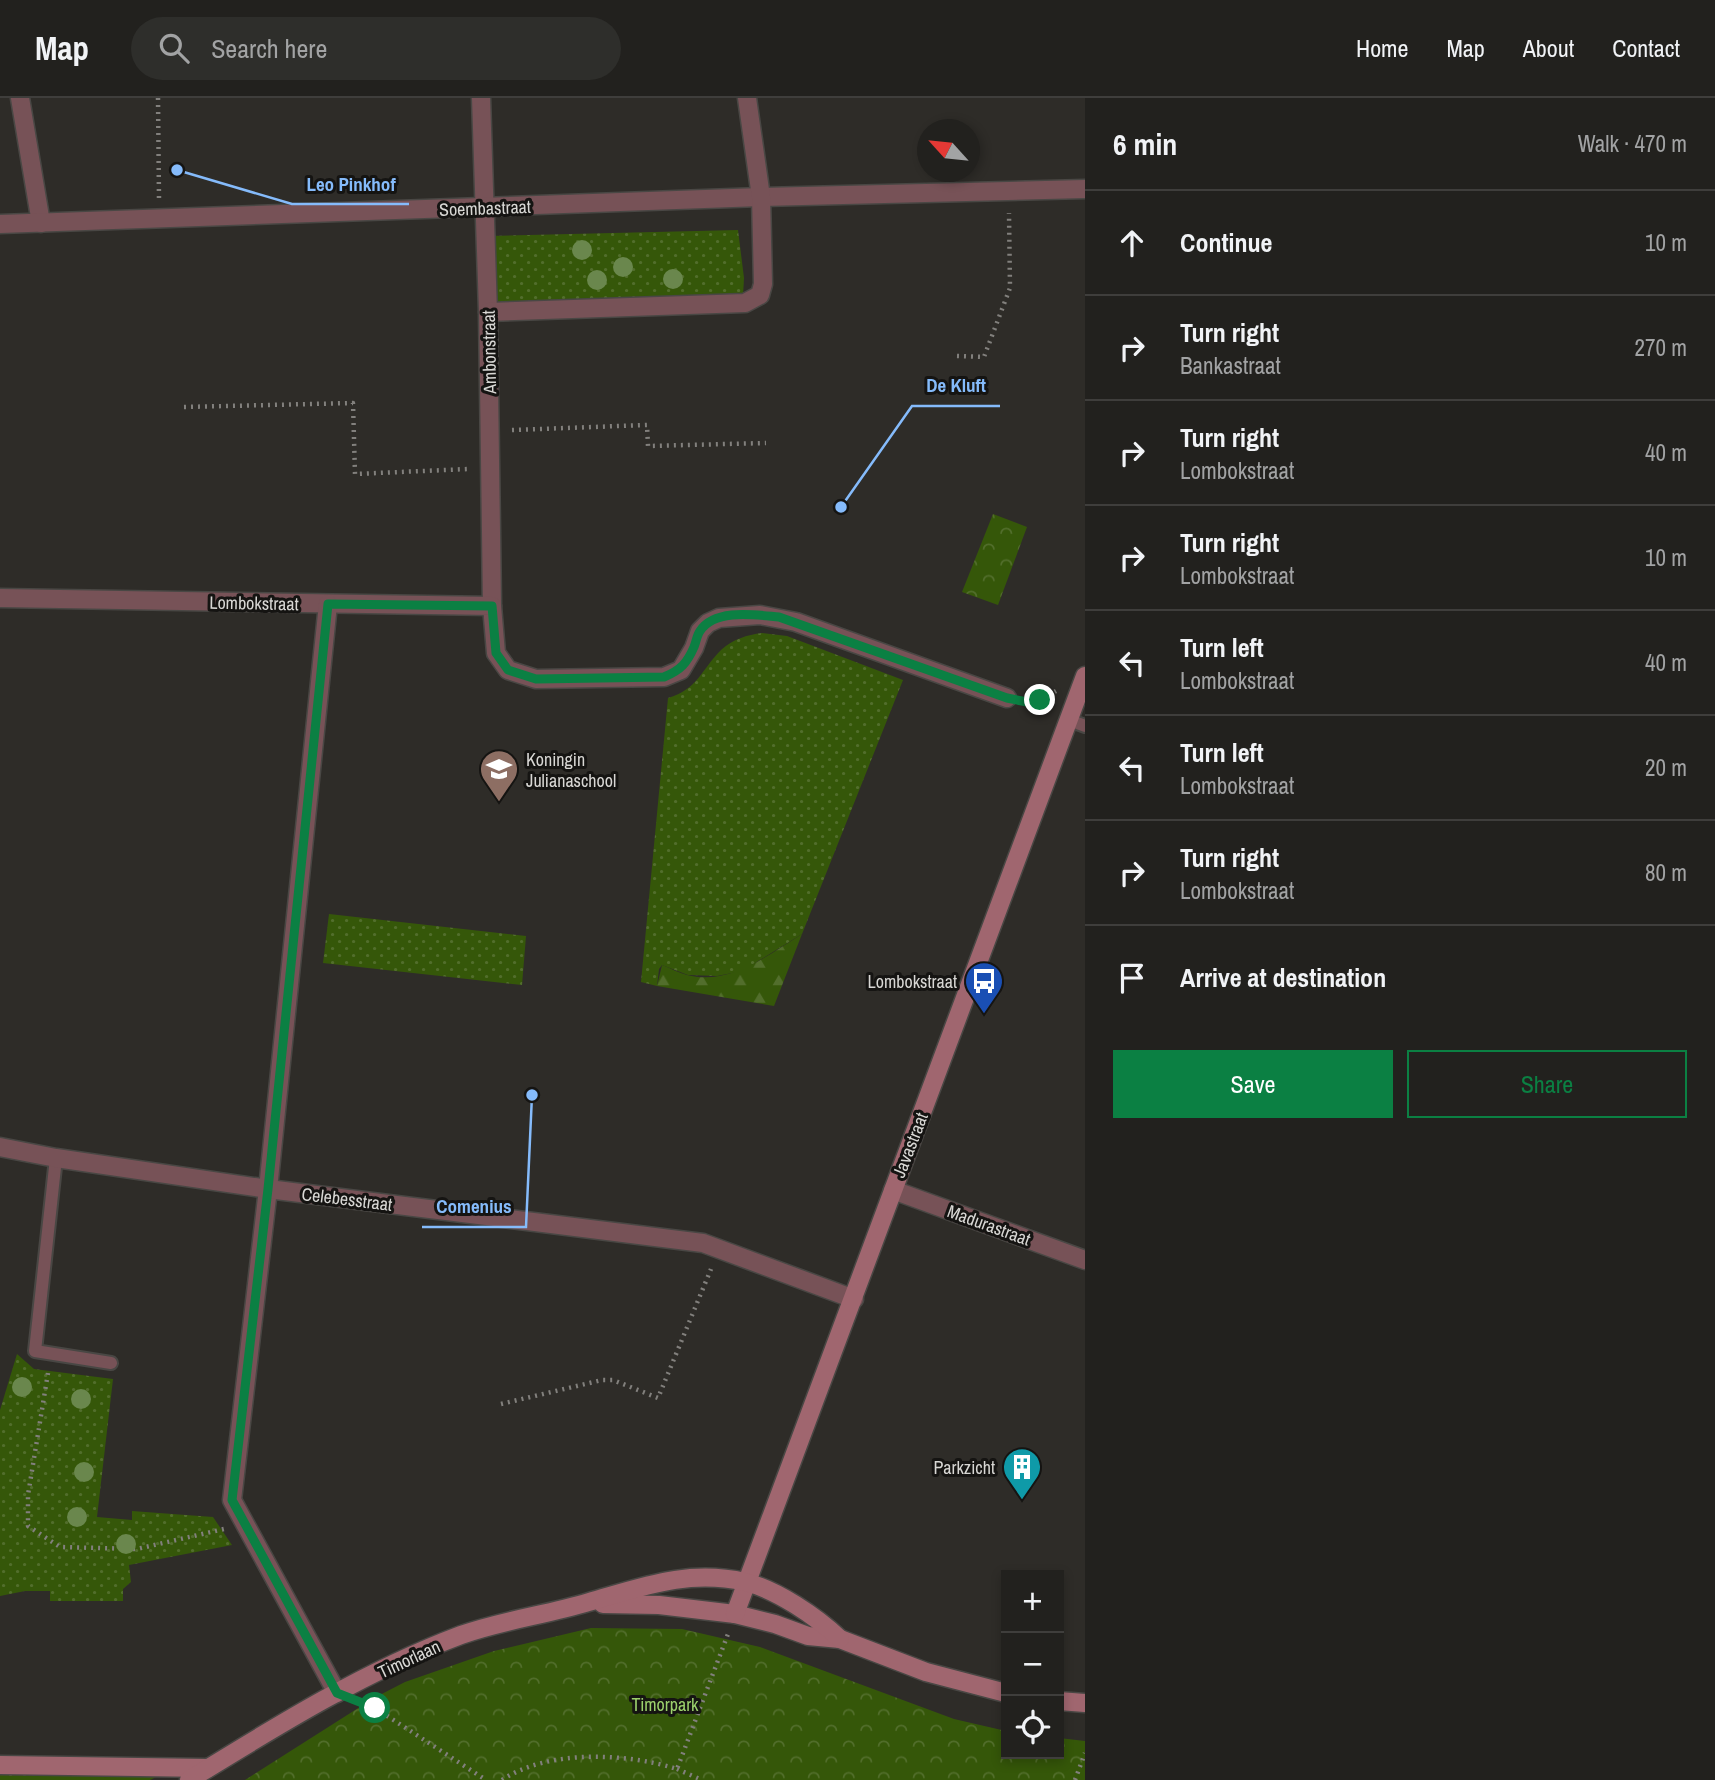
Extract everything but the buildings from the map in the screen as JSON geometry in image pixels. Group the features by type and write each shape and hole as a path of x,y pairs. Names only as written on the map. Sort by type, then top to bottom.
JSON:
{"street":[{"path":"20,98 41,223"},
{"name":"Ambonstraat","path":"481,98 488,312 492,606"},
{"path":"488,312 745,303 760,295 763,284 761,197 747,98"},
{"name":"Soembastraat","path":"0,224 761,197 1085,189"},
{"name":"Lombokstraat","path":"0,598 492,606"},
{"path":"328,604 268,1189 232,1500 337,1693"},
{"path":"492,606 496,653 508,670 536,679 664,677 681,670 700,631 708,623 719,618 760,615 796,622 1007,698"},
{"name":"Javastraat","path":"735,1614 893,1190 1077,723 1077,698 1085,676"},
{"name":"Celebesstraat","path":"0,1147 56,1158 268,1189 703,1243 854,1298"},
{"name":"Madurastraat","path":"893,1190 1085,1260"},
{"name":"Timorlaan","path":"189,1780 337,1693 460,1636 500,1622 585,1604 664,1580 693,1578 747,1582 817,1618 840,1639"},
{"name":"Timorlaan","path":"585,1604 659,1605 735,1614 808,1636 840,1639 926,1672 1001,1692"},
{"path":"1064,1701 1085,1703"},
{"path":"0,1765 208,1768"}],"lane":[{"path":"56,1158 34,1351 111,1363"}],"path":[{"path":"158,98 160,219"},
{"path":"957,356 984,357 1010,288 1009,191"},
{"path":"184,407 353,404 355,474 490,468"},
{"path":"490,430 647,425 648,446 766,443"},
{"path":"1007,698 1027,702 1040,700 1057,691 1077,698"},
{"path":"500,1404 601,1380 613,1380 658,1398 719,1249"},
{"path":"50,1354 28,1495 28,1526 60,1547 137,1549 202,1535"},
{"path":"677,1769 735,1614"},
{"path":"337,1693 375,1708 485,1780"},
{"path":"1074,1780 1085,1752"},
{"path":"502,1780 512,1773 547,1763 605,1756 657,1763 702,1780"}],"green space":[{"path":"738,230 744,278 743,296 490,306 488,236"},
{"path":"993,514 1027,527 998,605 962,592"},
{"path":"762,633 787,636 903,680 802,934 742,971 717,976 688,975 662,965 657,986 641,982 668,698 693,684 714,657 730,643"},
{"path":"329,914 526,936 522,985 323,963"},
{"path":"802,934 774,1006 657,986 662,965 687,975 718,976 762,959"},
{"path":"17,1354 34,1369 113,1379 97,1517 132,1520 132,1511 213,1517 232,1545 129,1565 131,1582 123,1589 123,1601 50,1601 50,1591 25,1591 0,1596 0,1410"},
{"name":"Timorpark","path":"591,1628 682,1629 760,1647 954,1719 1001,1730 1001,1759 1064,1759 1064,1739 1085,1741 1085,1780 245,1780 374,1698 405,1682 494,1651"},
{"path":"0,1771 158,1776 150,1780 0,1780"}],"place":[{"name":"Leo Pinkhof","path":"177,170"},
{"name":"De Kluft","path":"841,507"},
{"name":"Koningin Julianaschool","path":"499,803"},
{"name":"Lombokstraat","path":"984,1015"},
{"name":"Comenius","path":"532,1095"},
{"name":"Parkzicht","path":"1022,1501"}],"route":[{"path":"375,1708 337,1693 232,1500 268,1189 328,604 492,606 496,653 508,670 536,679 664,677 681,670 700,631 708,623 719,618 741,615 779,617 1007,698 1027,702 1040,700"}]}
